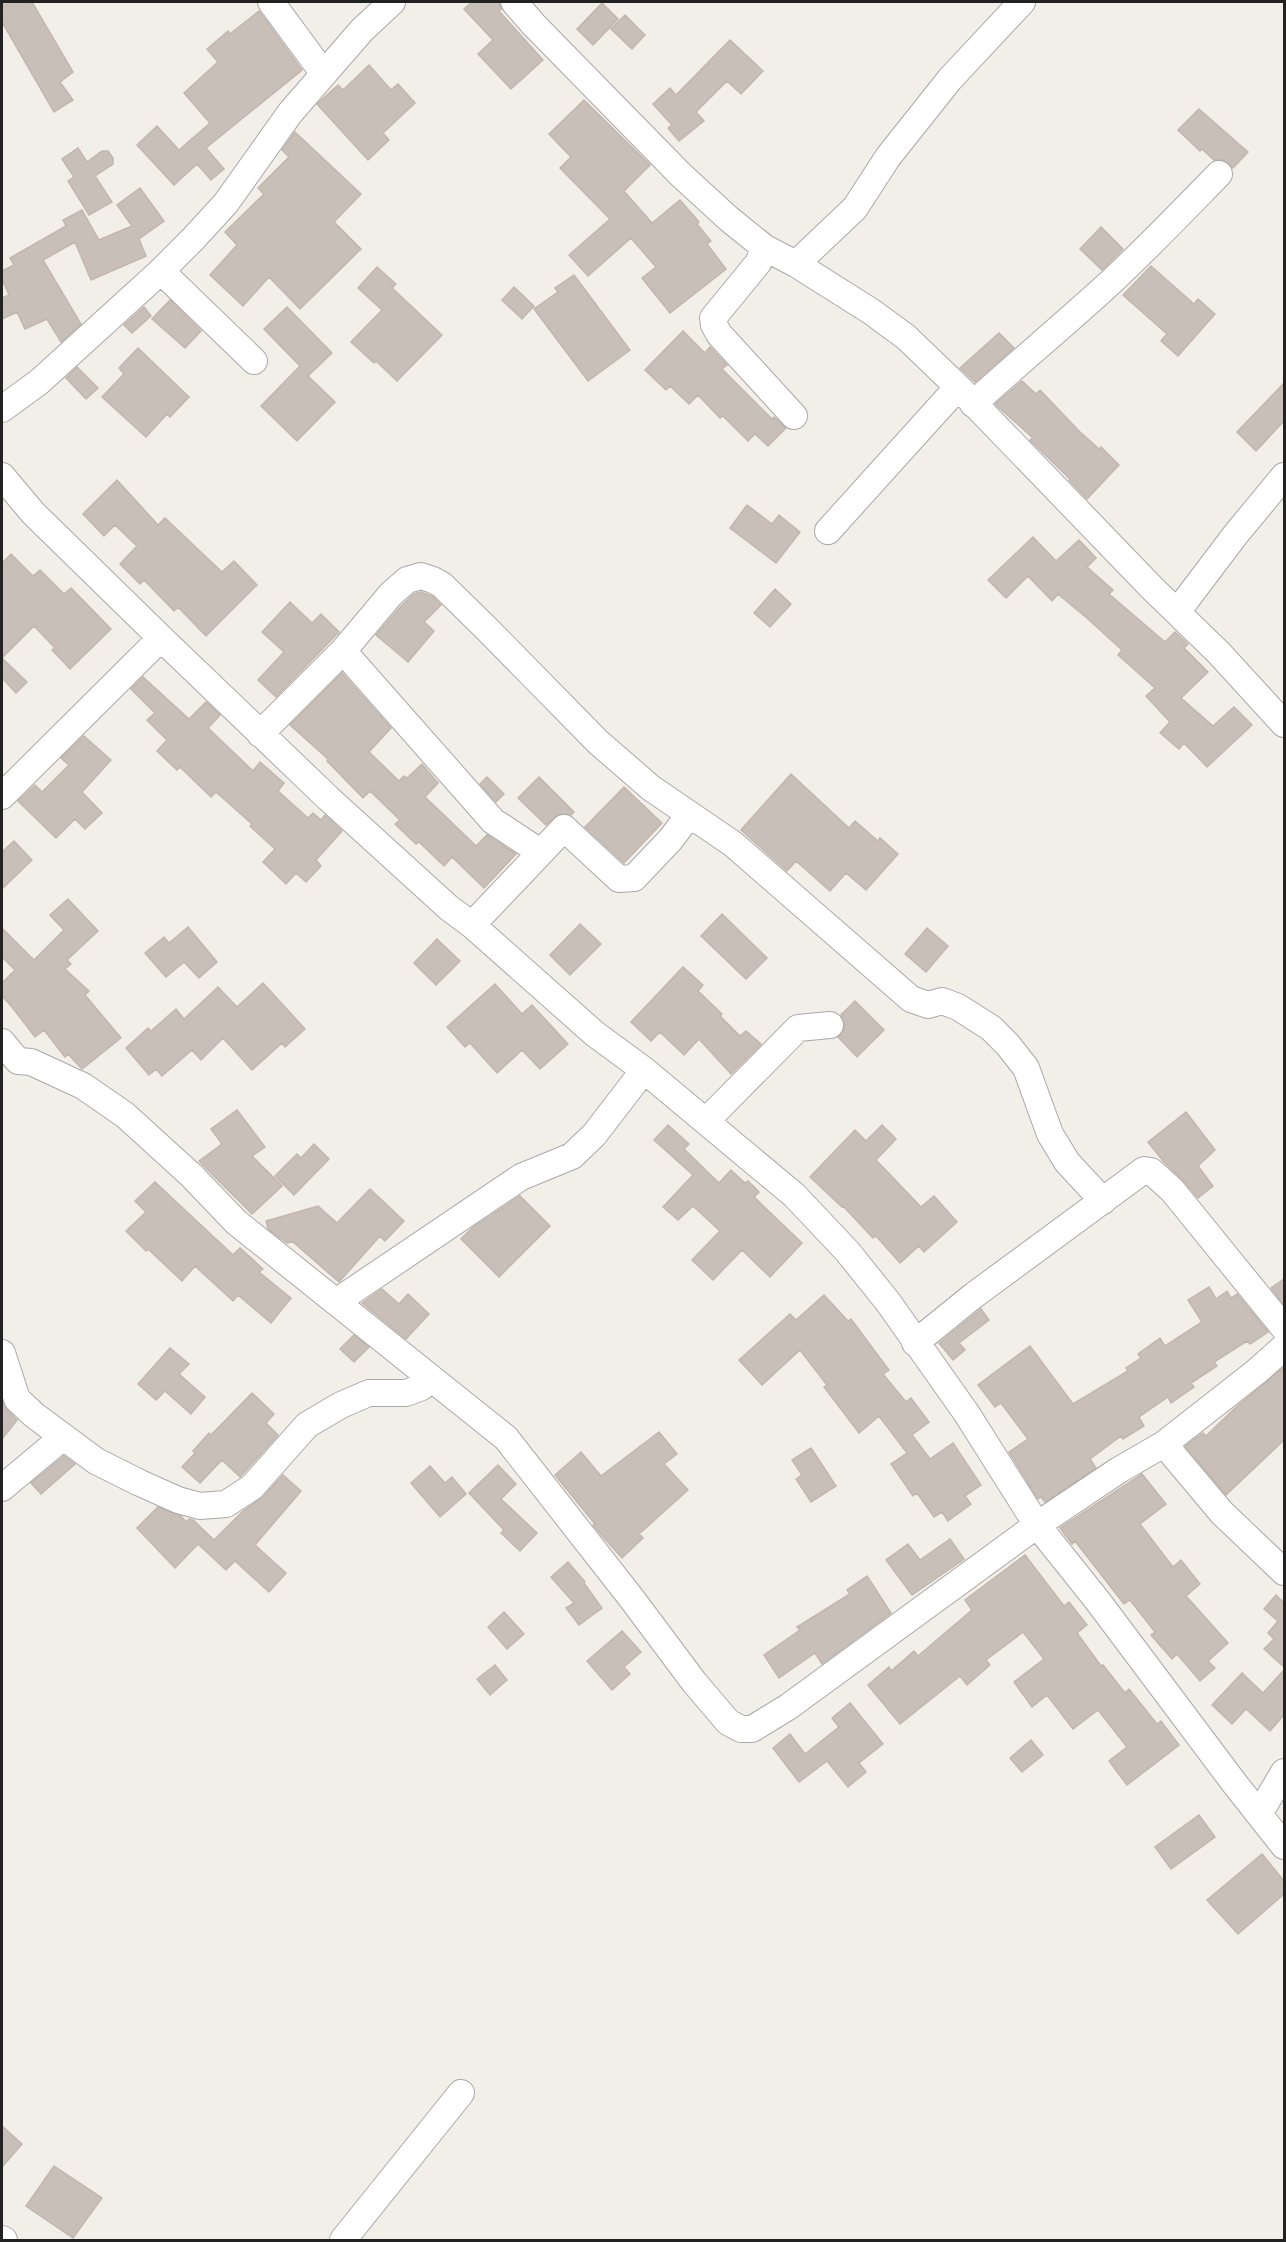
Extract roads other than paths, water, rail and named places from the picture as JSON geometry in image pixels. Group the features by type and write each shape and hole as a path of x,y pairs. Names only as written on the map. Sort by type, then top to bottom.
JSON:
{"street":[{"path":"272,2 324,74"},
{"path":"2,409 39,382 161,271 226,203 290,113 362,30 392,2"},
{"path":"514,2 681,175 729,219 765,248 796,264 872,312 906,337 1219,653 1284,724"},
{"path":"796,264 855,208 888,157 950,80 1022,2"},
{"path":"828,531 965,395 1047,336 1101,291 1219,174"},
{"path":"765,248 758,263 719,310 714,318 714,325 719,334 794,416"},
{"path":"161,271 254,361"},
{"path":"2,476 33,513 260,734 449,908 595,1034 644,1070 794,1195 847,1251 888,1302 967,1414 1037,1525 1097,1600 1284,1846"},
{"path":"1177,612 1236,534 1284,476"},
{"path":"260,734 343,651 391,594 407,580 421,576 433,580 442,585 488,630 598,742 651,788 734,843 911,999 928,1005 942,1001 958,1006 991,1028 1026,1068 1050,1134 1067,1162 1103,1201"},
{"path":"2,795 161,638"},
{"path":"343,651 493,821 540,852"},
{"path":"472,926 564,828 618,879 629,879 634,878 672,839 689,815"},
{"path":"706,1121 798,1028 830,1025"},
{"path":"7,1060 30,1062 82,1086 125,1115 192,1176 236,1222 506,1438 694,1682 728,1722 741,1729 752,1729 788,1707 1037,1525 1119,1470 1164,1444 1256,1372 1284,1347"},
{"path":"336,1302 521,1177 572,1156 594,1135 644,1070"},
{"path":"915,1343 973,1296 1144,1170 1151,1171 1172,1190 1284,1328"},
{"path":"2,1353 17,1399 63,1437 96,1461 178,1500 200,1506 226,1504 252,1487 307,1425 341,1405 369,1393 406,1393 422,1387 430,1377"},
{"path":"2,1488 63,1437"},
{"path":"1164,1444 1222,1513 1284,1572"},
{"path":"1259,1814 1284,1772"},
{"path":"343,2241 461,2093"}]}
